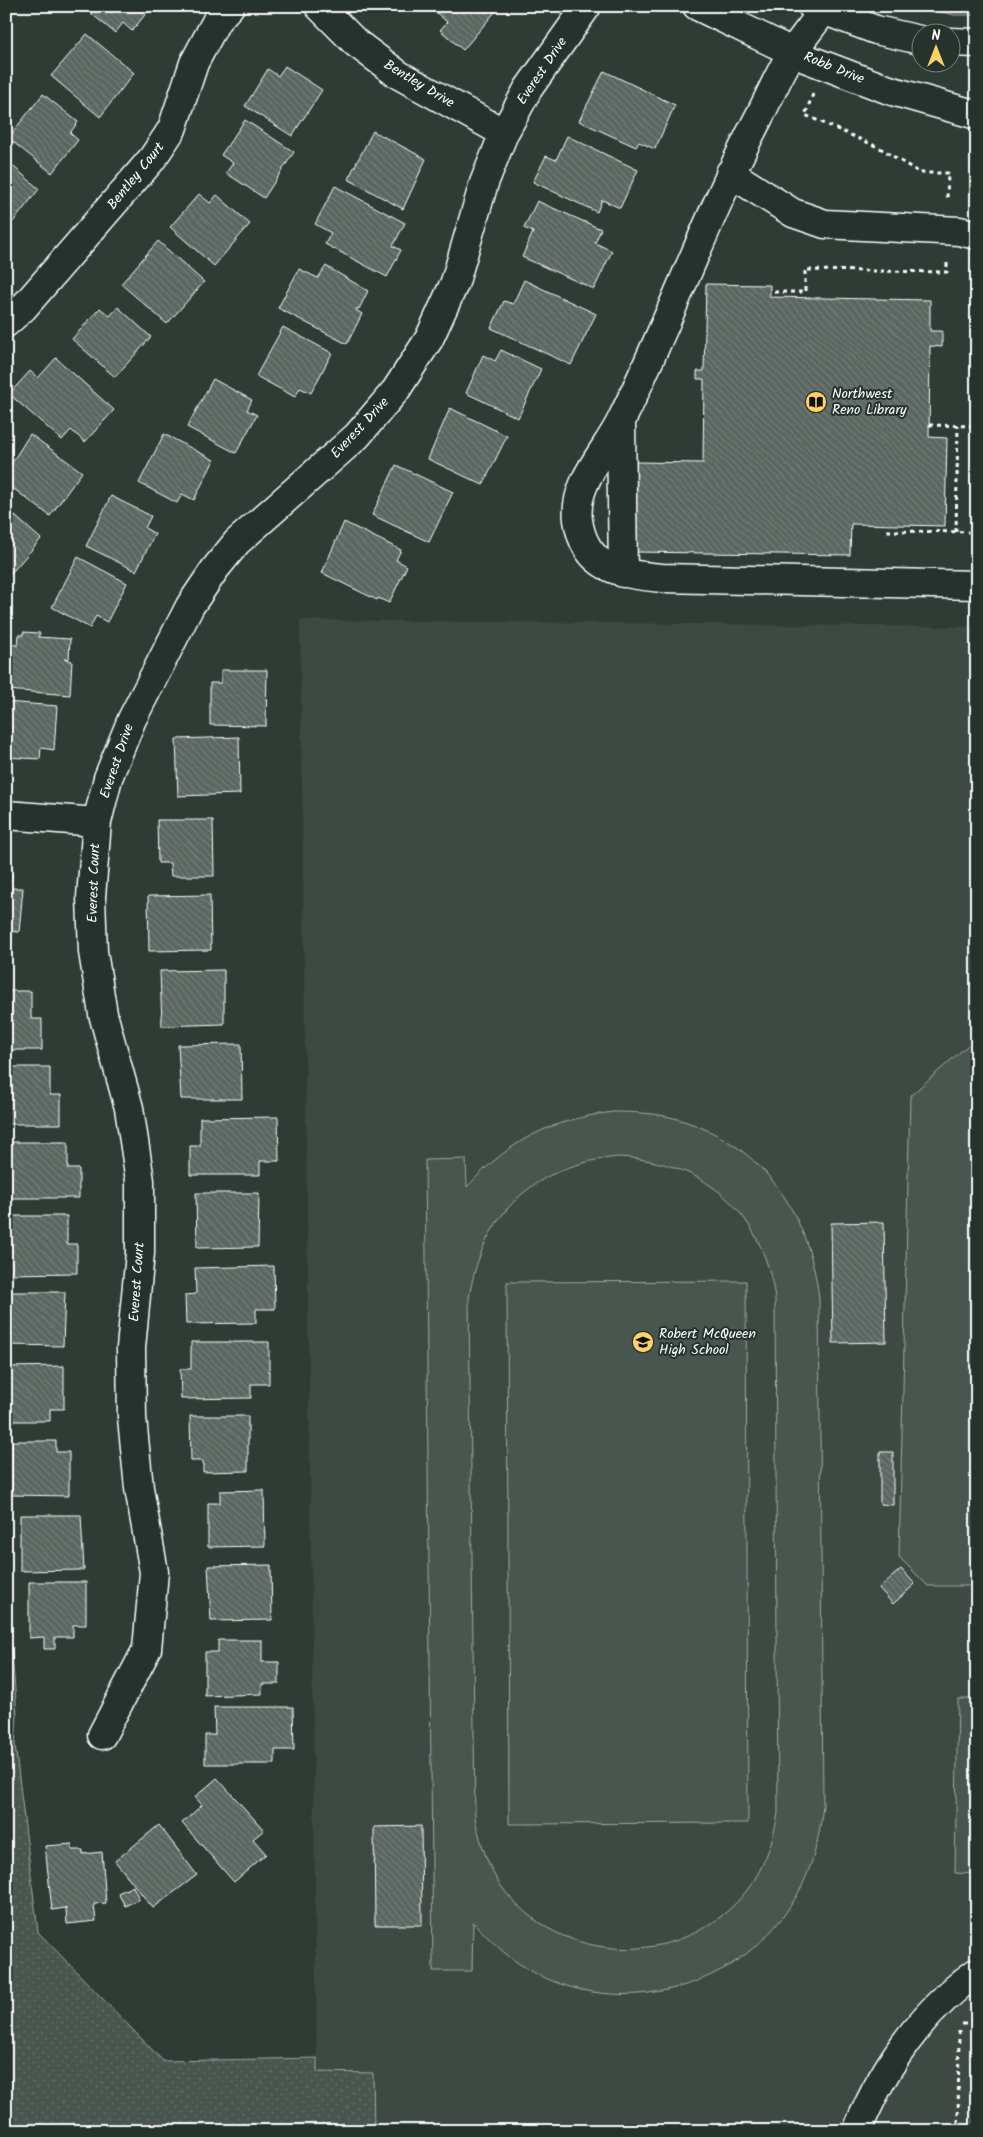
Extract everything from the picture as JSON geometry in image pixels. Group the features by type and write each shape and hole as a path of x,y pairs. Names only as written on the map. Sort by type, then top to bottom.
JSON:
{"street":[{"name":"Bentley Court","path":"6,323 23,308 152,159 172,129 194,62 217,20 230,6"},
{"name":"Bentley Drive","path":"319,6 356,43 399,75 504,133"},
{"name":"Everest Drive","path":"97,822 108,778 132,719 190,606 215,569 237,542 357,436 396,390 429,339 455,282 484,183 504,133 528,89 587,6"},
{"name":"Robb Drive","path":"697,6 793,52 890,90 977,115"},
{"path":"910,38 876,30 818,9 793,52 730,173 620,422 585,483 578,501 578,518 580,532 593,556 611,569 623,573 662,578 977,585"},
{"path":"960,43 977,44"},
{"path":"730,173 793,212 825,224 959,231 977,235"},
{"path":"620,422 623,573"},
{"path":"6,815 97,822"},
{"name":"Everest Court","path":"97,822 91,897 93,952 103,1014 129,1108 140,1181 140,1254 131,1348 132,1418 139,1488 154,1572 147,1649 102,1734"},
{"path":"857,2131 868,2102 887,2068 910,2036 937,2006 977,1972"}],"path":[{"path":"814,89 805,115 880,148 920,173 948,173 947,204"},
{"path":"774,292 805,292 805,270 947,272 947,253"},
{"path":"929,424 977,426"},
{"path":"956,532 958,425"},
{"path":"887,530 977,532"},
{"path":"958,2131 959,2024 977,2024"}],"shaded area":[{"path":"912,6 977,6 977,15 955,15"},
{"name":"Robert McQueen High School","path":"300,620 977,627 977,2131 374,2131 373,2073 317,2072"},
{"path":"977,1039 977,1586 928,1586 899,1557 910,1096"},
{"path":"620,1112 670,1117 702,1128 730,1142 754,1161 774,1183 791,1208 804,1235 813,1266 819,1298 823,1805 816,1847 802,1886 795,1899 761,1941 731,1964 696,1981 659,1992 620,1994 582,1990 545,1978 511,1958 473,1922 472,1971 433,1971 425,1160 466,1159 467,1187 499,1157 532,1135 570,1120","holes":["619,1157 650,1161 678,1169 703,1181 725,1197 743,1216 757,1240 768,1267 775,1298 778,1813 774,1833 764,1862 748,1889 723,1915 694,1933 662,1944 629,1949 595,1946 563,1935 533,1918 507,1894 495,1877 486,1858 477,1828 475,1818 469,1298 476,1268 486,1242 500,1218 517,1199 538,1183 562,1170 589,1162"]},
{"path":"746,1281 748,1823 509,1824 507,1282"},
{"path":"6,1580 17,1714 15,1745 38,1932 163,2061 317,2058 317,2072 373,2073 374,2131 6,2131"},
{"path":"958,1699 977,1699 977,1874 955,1873"}],"building":[{"path":"82,6 152,6 132,31 123,23 115,33"},
{"path":"429,6 500,6 463,50 440,30 447,22"},
{"path":"87,34 134,73 100,117 51,76"},
{"path":"285,66 322,90 292,136 245,106 268,69 278,76"},
{"path":"604,71 675,105 655,149 639,142 636,147 579,121"},
{"path":"43,94 78,122 70,133 78,140 52,173 8,138"},
{"path":"245,120 294,152 264,198 226,173 233,163 221,155"},
{"path":"373,131 426,159 403,209 348,179"},
{"path":"567,136 638,170 620,208 602,200 597,212 533,182 546,156 556,160"},
{"path":"6,160 39,189 13,222 6,216"},
{"path":"335,186 405,223 393,246 401,250 387,277 325,244 331,233 315,224"},
{"path":"199,194 210,203 217,195 250,224 214,266 170,227"},
{"path":"537,201 601,229 595,243 612,251 594,289 522,257 533,232 524,228"},
{"path":"158,241 204,282 167,324 121,284"},
{"path":"326,266 368,291 359,309 357,308 356,310 362,314 347,344 278,308 299,269 318,278"},
{"path":"524,280 596,314 571,365 491,328 504,301 513,304"},
{"name":"Northwest Reno Library","path":"706,284 770,285 770,297 930,300 930,331 942,331 942,347 930,346 929,437 947,438 945,526 851,524 850,555 635,552 636,462 703,463 704,379 697,379 697,371 704,371"},
{"path":"118,307 151,337 115,377 72,339 100,308 110,316"},
{"path":"283,327 332,353 311,393 300,388 295,397 256,376"},
{"path":"501,350 541,369 518,418 466,393 483,355 495,361"},
{"path":"56,358 114,410 85,442 71,430 62,440 9,394 30,371 38,378"},
{"path":"213,379 252,400 247,410 257,415 236,453 187,427"},
{"path":"450,408 507,436 483,485 428,459"},
{"path":"30,434 82,472 50,516 6,483 6,472"},
{"path":"164,434 214,460 194,500 182,494 177,503 139,483"},
{"path":"396,465 453,492 429,542 372,515"},
{"path":"111,496 151,516 145,528 155,534 136,571 86,546"},
{"path":"6,508 41,539 6,579"},
{"path":"344,522 401,550 396,560 407,566 389,603 378,598 377,600 322,573"},
{"path":"78,557 127,583 107,622 96,616 90,628 52,607"},
{"path":"23,632 40,633 38,637 70,639 69,659 64,659 72,661 70,695 6,690 6,644 18,645 19,635 23,635"},
{"path":"221,670 267,670 266,726 210,725 210,683 221,683"},
{"path":"6,702 57,706 54,750 41,748 40,759 6,757"},
{"path":"239,737 240,794 178,796 176,739"},
{"path":"157,820 213,820 214,876 171,876 170,863 158,863"},
{"path":"6,873 12,874 11,888 23,888 19,932 6,931"},
{"path":"210,895 211,950 149,951 148,896"},
{"path":"224,970 224,1024 162,1026 160,971"},
{"path":"6,991 31,991 31,1019 42,1019 42,1050 6,1050"},
{"path":"241,1044 242,1099 181,1099 178,1045"},
{"path":"6,1067 50,1067 50,1095 61,1095 61,1124 6,1124"},
{"path":"278,1117 279,1161 260,1161 260,1175 190,1175 190,1146 200,1146 200,1118"},
{"path":"6,1142 68,1142 68,1169 79,1169 79,1198 10,1198 10,1184 6,1184"},
{"path":"196,1193 259,1193 258,1247 197,1248"},
{"path":"6,1216 67,1216 67,1244 77,1244 77,1273 8,1274"},
{"path":"884,1222 886,1342 833,1343 831,1223"},
{"path":"274,1266 275,1309 256,1309 256,1323 186,1324 185,1295 196,1294 195,1268"},
{"path":"6,1292 65,1292 63,1346 6,1345"},
{"path":"191,1342 269,1342 269,1384 251,1384 251,1398 181,1399 180,1369 191,1369"},
{"path":"64,1366 64,1409 50,1409 50,1421 7,1421 6,1367"},
{"path":"190,1416 248,1416 248,1471 203,1472 203,1461 191,1461"},
{"path":"12,1441 56,1441 56,1452 69,1452 69,1496 12,1495"},
{"path":"880,1452 893,1452 893,1505 880,1504"},
{"path":"264,1490 265,1546 208,1547 208,1503 220,1503 220,1491"},
{"path":"20,1515 81,1515 84,1570 20,1571"},
{"path":"271,1565 272,1620 211,1621 208,1566"},
{"path":"901,1569 915,1584 893,1604 879,1588"},
{"path":"29,1582 86,1582 86,1625 73,1625 73,1637 55,1637 55,1649 44,1649 44,1637 29,1638"},
{"path":"218,1640 262,1640 262,1662 279,1662 279,1684 262,1684 262,1694 205,1696 205,1652 218,1652"},
{"path":"214,1707 293,1707 294,1750 275,1750 275,1764 205,1764 205,1735 215,1735"},
{"path":"217,1778 264,1830 253,1839 266,1854 234,1882 182,1823 202,1805 195,1797"},
{"path":"159,1825 197,1875 153,1908 115,1861"},
{"path":"421,1826 422,1925 375,1925 374,1827"},
{"path":"72,1844 72,1850 83,1850 83,1854 102,1852 106,1903 94,1904 96,1921 67,1924 66,1908 52,1910 45,1846"},
{"path":"133,1886 139,1899 125,1906 118,1893"},
{"path":"975,2033 977,2033 977,2131 974,2131"}],"place":[{"name":"Northwest Reno Library","path":"816,402"},
{"name":"Robert McQueen High School","path":"643,1342"}]}
